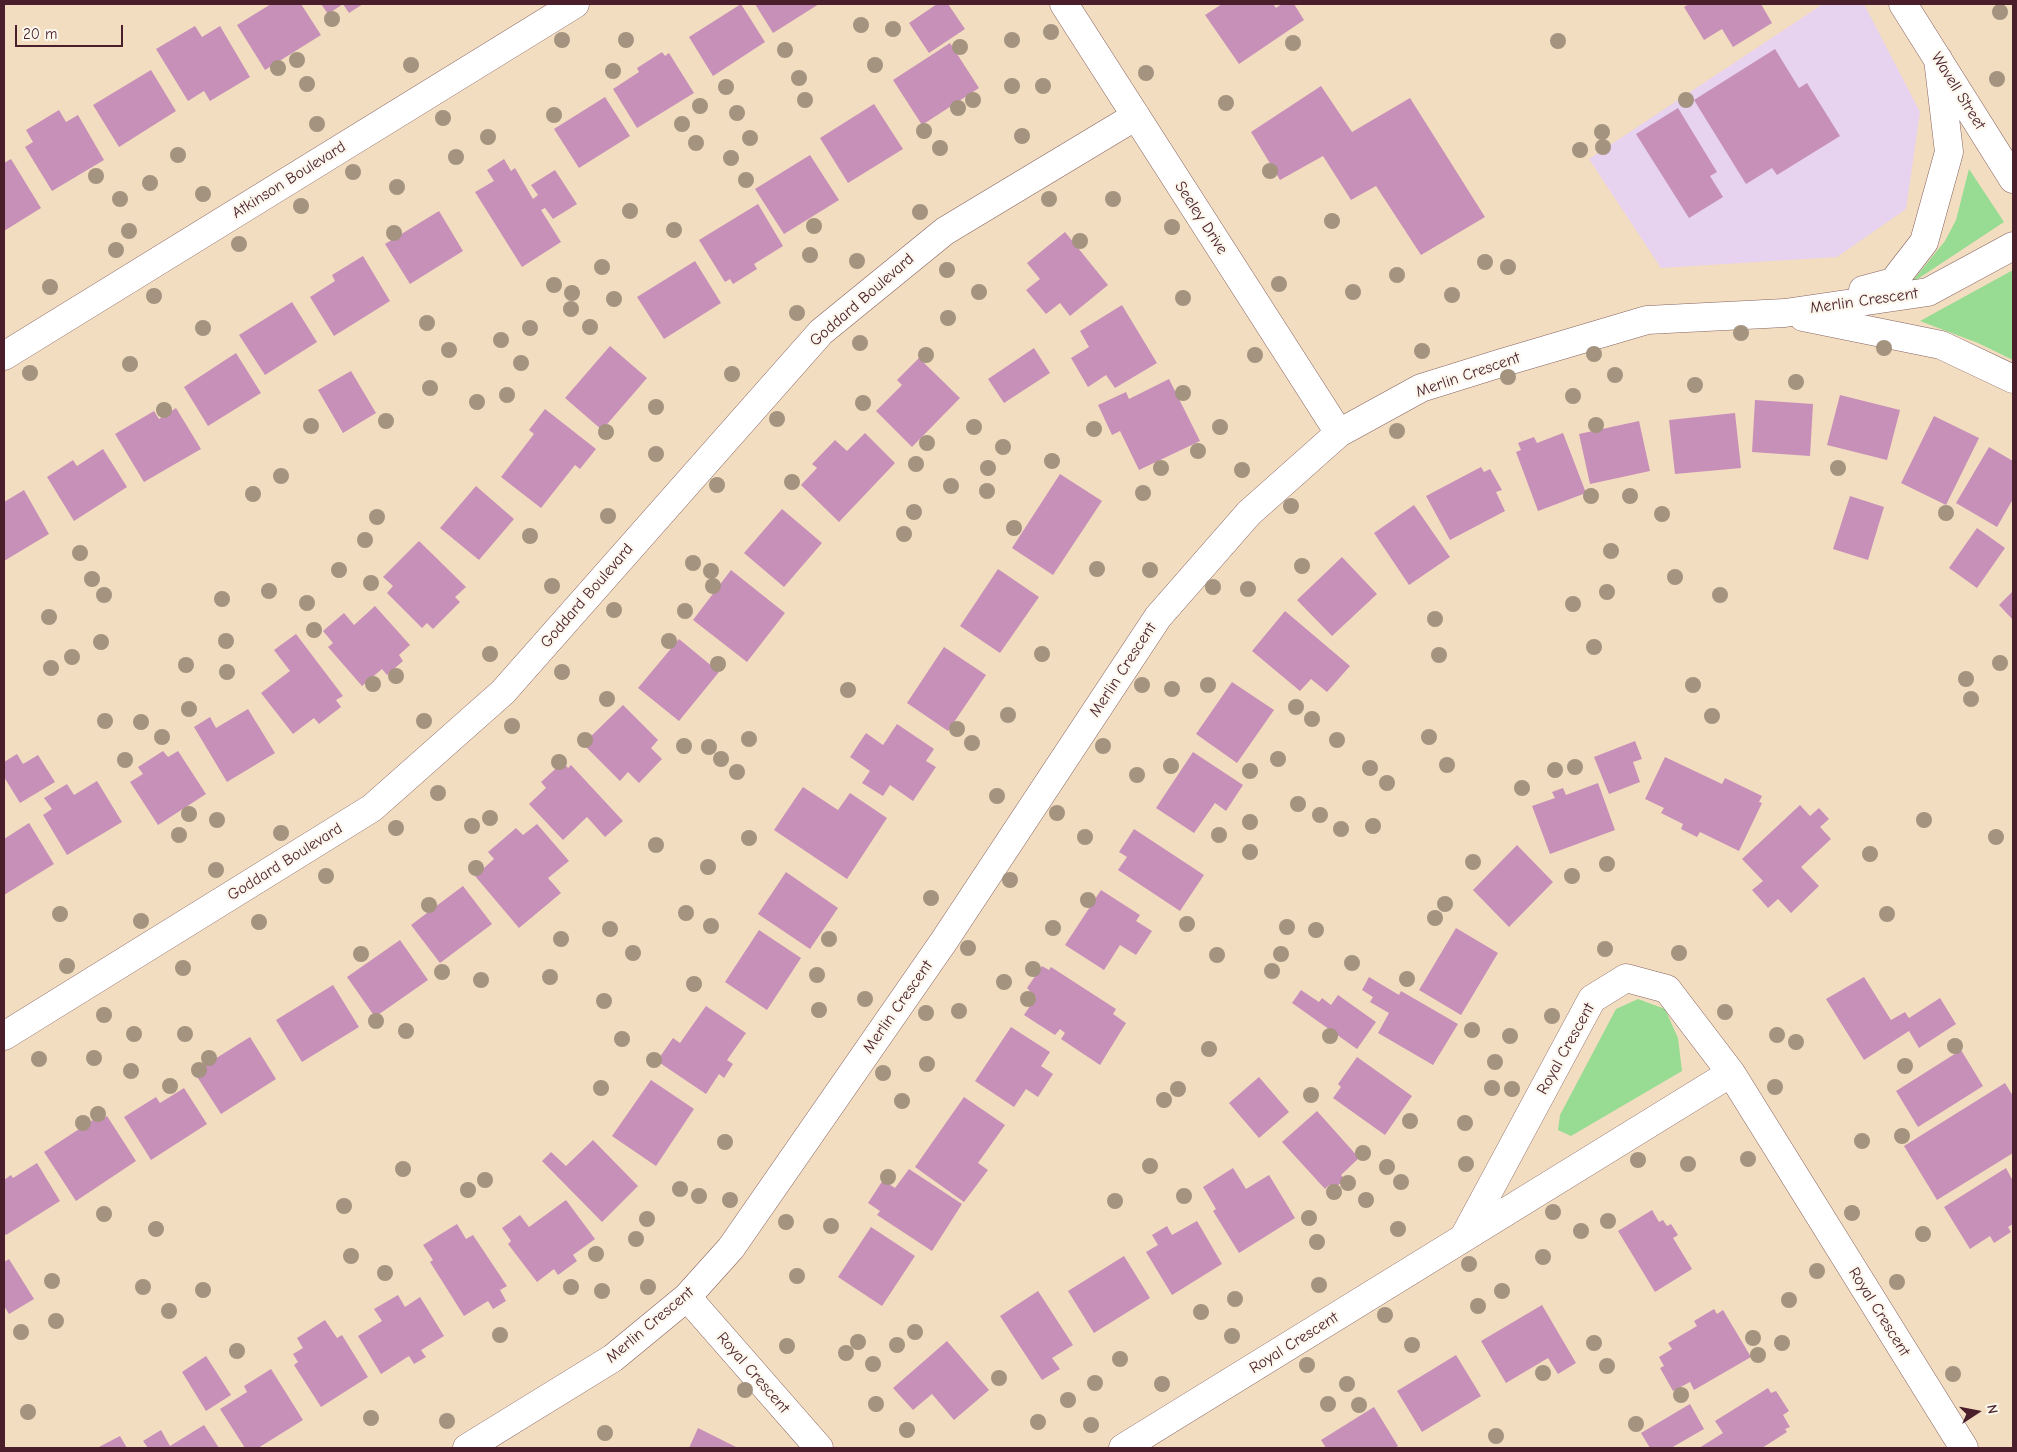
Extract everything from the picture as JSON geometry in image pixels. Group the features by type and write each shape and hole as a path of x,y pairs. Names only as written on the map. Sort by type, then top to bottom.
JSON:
{"street":[{"name":"Atkinson Boulevard","path":"4,356 575,4"},
{"name":"Seeley Drive","path":"1064,4 1339,433"},
{"name":"Wavell Street","path":"1903,4 2013,179"},
{"path":"1784,313 1893,282 1924,242 1949,152 1938,59"},
{"name":"Goddard Boulevard","path":"4,1036 372,808 503,692 821,332 945,231 1136,116"},
{"name":"Merlin Crescent","path":"467,1448 613,1358 687,1298 731,1248 944,941 1158,617 1249,513 1339,433 1421,388 1647,320 1784,313 1928,292 2013,246"},
{"path":"1784,313 1942,344 2013,380"},
{"name":"Royal Crescent","path":"1464,1237 1592,999 1626,978 1667,989 1731,1073 1964,1448"},
{"name":"Royal Crescent","path":"1123,1448 1731,1073"},
{"name":"Royal Crescent","path":"687,1298 819,1448"}],"shaded area":[{"path":"1823,4 1864,4 1920,112 1906,209 1837,257 1661,268 1589,159"}],"green space":[{"path":"1969,169 2004,222 1910,284 1945,241 1956,220"},
{"path":"2013,270 2013,360 1978,343 1920,321"},
{"path":"1638,999 1665,1009 1678,1038 1682,1071 1571,1136 1558,1130 1560,1115 1616,1009"}],"building":[{"path":"271,4 301,4 321,35 265,70 237,25"},
{"path":"321,4 343,4 328,14"},
{"path":"343,4 363,4 349,13"},
{"path":"741,4 765,42 713,76 689,37"},
{"path":"755,4 819,4 773,33"},
{"path":"937,4 948,4 965,29 929,53 909,23"},
{"path":"1222,4 1273,4 1276,8 1282,4 1294,4 1304,20 1239,64 1205,15"},
{"path":"1689,4 1761,4 1772,23 1733,47 1722,29 1704,40 1684,7"},
{"path":"195,26 202,37 220,26 250,77 210,101 204,91 188,101 156,49"},
{"path":"950,43 979,88 922,125 893,80"},
{"path":"1775,49 1799,88 1807,83 1840,136 1777,175 1772,168 1746,184 1694,100"},
{"path":"662,52 665,56 669,53 694,93 637,128 613,89 639,72 637,68"},
{"path":"151,70 176,111 119,147 93,105"},
{"path":"1321,86 1352,132 1410,98 1485,217 1421,255 1376,186 1351,200 1323,156 1280,180 1251,132"},
{"path":"605,97 630,136 579,168 554,129"},
{"path":"874,104 903,149 848,183 820,138"},
{"path":"1678,108 1717,172 1710,176 1723,197 1689,218 1636,134"},
{"path":"59,110 66,122 78,115 104,160 52,191 25,147 33,142 26,130"},
{"path":"810,155 839,200 784,234 755,189"},
{"path":"11,159 41,208 4,231 4,163"},
{"path":"504,159 511,171 515,168 533,199 538,195 531,185 555,170 577,204 553,219 545,208 541,210 561,242 522,267 475,192 494,181 487,170"},
{"path":"758,204 783,246 754,264 757,269 733,284 730,279 725,282 699,240"},
{"path":"439,211 463,251 410,284 385,244"},
{"path":"1065,232 1108,285 1070,316 1060,303 1046,314 1026,290 1040,279 1027,263"},
{"path":"363,256 390,301 334,336 310,297 335,281 332,275"},
{"path":"695,261 721,303 664,339 637,297"},
{"path":"292,302 317,342 265,375 239,335"},
{"path":"1122,305 1157,363 1115,388 1106,375 1088,387 1071,358 1089,347 1080,331"},
{"path":"610,346 647,378 602,430 565,398"},
{"path":"1034,348 1050,373 1004,403 988,379"},
{"path":"236,353 261,393 208,426 184,387"},
{"path":"919,358 960,398 912,447 876,411 902,385 897,380"},
{"path":"351,371 376,413 343,433 318,390"},
{"path":"1169,379 1200,441 1139,470 1120,431 1112,435 1098,405 1126,392 1129,399"},
{"path":"1840,395 1900,410 1887,460 1827,445"},
{"path":"1755,400 1813,404 1810,456 1752,452"},
{"path":"176,408 201,449 144,482 115,434 154,411 159,419"},
{"path":"545,409 596,449 580,469 575,465 541,508 501,477 534,434 529,430"},
{"path":"1735,413 1741,468 1675,474 1669,420"},
{"path":"1934,416 1979,438 1946,505 1901,483"},
{"path":"1639,421 1650,471 1590,484 1579,434"},
{"path":"865,433 895,463 839,522 801,485 817,468 812,464 835,440 847,451"},
{"path":"1563,433 1586,493 1538,511 1516,452 1521,450 1518,443 1534,437 1537,443"},
{"path":"1989,447 2013,461 2013,499 1997,527 1956,503"},
{"path":"103,449 127,487 74,521 47,477 73,460 77,466"},
{"path":"1481,467 1484,472 1490,469 1502,490 1496,492 1505,511 1450,540 1426,496"},
{"path":"1060,474 1102,501 1053,575 1012,548"},
{"path":"476,486 514,519 479,560 440,528"},
{"path":"24,490 49,534 4,561 4,502"},
{"path":"1850,496 1884,507 1868,560 1833,549"},
{"path":"1414,505 1450,557 1409,585 1374,533"},
{"path":"782,509 822,543 784,587 744,553"},
{"path":"1977,528 2005,548 1977,588 1949,568"},
{"path":"419,541 466,587 455,597 460,602 433,629 427,623 422,628 387,593 393,586 383,577"},
{"path":"1342,557 1377,594 1332,636 1297,600"},
{"path":"998,569 1039,597 1000,653 960,626"},
{"path":"731,570 785,613 747,662 693,620"},
{"path":"2013,591 2013,620 1999,605"},
{"path":"375,606 410,645 399,655 403,661 387,675 382,669 362,686 328,647 333,643 323,631 344,613 354,625"},
{"path":"1285,611 1350,666 1327,692 1311,679 1300,691 1252,651"},
{"path":"296,634 343,696 336,700 341,707 319,724 314,718 293,734 261,693 290,671 274,650"},
{"path":"679,639 719,672 679,721 638,688"},
{"path":"944,647 986,675 948,731 907,703"},
{"path":"1232,682 1274,710 1237,763 1196,734"},
{"path":"623,705 658,740 651,748 662,759 639,783 628,772 620,781 583,744"},
{"path":"248,709 275,753 227,782 194,727 210,717 216,728"},
{"path":"897,724 934,749 926,761 936,767 913,801 890,785 883,796 862,783 870,771 850,757 866,733 883,745"},
{"path":"1635,741 1642,759 1633,762 1640,782 1609,794 1594,757"},
{"path":"163,751 168,757 178,751 206,794 158,825 130,782 143,774 138,767"},
{"path":"1193,752 1243,785 1226,811 1215,803 1194,833 1156,808"},
{"path":"17,754 23,764 38,755 55,782 20,803 4,777 4,762"},
{"path":"1665,757 1722,784 1725,778 1762,796 1759,802 1762,803 1739,851 1700,832 1697,837 1681,829 1683,824 1661,813 1664,808 1645,799"},
{"path":"563,762 568,768 571,765 623,821 605,837 587,817 563,840 529,804 546,788 541,782"},
{"path":"97,781 122,822 67,855 43,815 52,809 44,798 67,784 74,795"},
{"path":"1598,783 1615,830 1550,854 1532,806 1555,798 1552,792 1563,788 1566,795"},
{"path":"803,787 838,810 850,793 887,818 847,879 774,830"},
{"path":"1800,805 1810,816 1819,808 1829,819 1820,827 1831,839 1801,867 1819,886 1791,913 1778,899 1768,908 1752,890 1763,881 1742,859"},
{"path":"29,823 54,864 4,895 4,839"},
{"path":"537,824 569,861 548,878 561,893 519,928 475,876 494,859 488,852 516,828 523,835"},
{"path":"1134,829 1204,875 1180,911 1118,870 1127,857 1119,852"},
{"path":"1517,845 1553,882 1509,927 1473,890"},
{"path":"786,872 838,908 810,949 758,914"},
{"path":"463,886 492,924 440,963 411,925"},
{"path":"1101,890 1140,915 1136,921 1152,931 1136,955 1120,945 1104,970 1065,945"},
{"path":"1456,928 1498,953 1461,1015 1419,990"},
{"path":"759,930 801,958 767,1010 725,982"},
{"path":"400,940 428,980 375,1017 347,977"},
{"path":"1042,966 1049,970 1051,967 1116,1009 1113,1014 1126,1023 1100,1065 1061,1039 1065,1033 1060,1029 1055,1035 1024,1015 1036,997 1027,988"},
{"path":"1369,977 1399,995 1401,991 1458,1024 1433,1065 1378,1033 1389,1013 1370,1002 1373,997 1362,990"},
{"path":"1864,977 1891,1020 1905,1012 1909,1018 1940,998 1956,1024 1919,1048 1909,1031 1864,1060 1826,999"},
{"path":"333,985 359,1027 302,1062 276,1020"},
{"path":"1301,990 1319,1002 1322,998 1331,1005 1338,995 1376,1022 1357,1049 1292,1003"},
{"path":"706,1006 746,1033 727,1060 733,1064 724,1078 719,1074 706,1094 657,1061 673,1038 680,1043"},
{"path":"1011,1027 1050,1052 1041,1066 1053,1074 1038,1097 1026,1089 1014,1107 975,1081"},
{"path":"250,1037 276,1079 221,1114 194,1072"},
{"path":"1961,1050 1983,1086 1918,1127 1896,1091"},
{"path":"1357,1057 1412,1096 1385,1135 1333,1098 1341,1087 1338,1084"},
{"path":"1259,1077 1289,1112 1259,1138 1229,1103"},
{"path":"651,1080 694,1109 656,1166 612,1136"},
{"path":"2005,1083 2013,1096 2013,1153 1937,1200 1904,1146"},
{"path":"184,1088 207,1124 151,1160 124,1117 156,1097 160,1103"},
{"path":"964,1097 1005,1125 978,1163 988,1170 964,1202 915,1167"},
{"path":"1317,1111 1359,1158 1341,1175 1345,1179 1333,1190 1329,1185 1325,1189 1282,1142"},
{"path":"102,1114 104,1118 107,1116 136,1161 76,1201 44,1152"},
{"path":"593,1140 638,1186 602,1222 542,1161 551,1152 566,1166"},
{"path":"37,1163 60,1201 6,1235 4,1232 4,1180 11,1175 13,1178"},
{"path":"1233,1168 1246,1189 1269,1175 1295,1218 1239,1253 1213,1211 1216,1209 1203,1187"},
{"path":"2006,1168 2013,1181 2013,1224 2008,1227 2011,1232 1994,1243 1990,1236 1970,1249 1944,1207"},
{"path":"909,1169 962,1204 932,1251 877,1215 880,1211 868,1203 883,1180 895,1188"},
{"path":"566,1200 595,1239 573,1255 577,1261 558,1275 554,1269 537,1282 508,1244 511,1241 502,1228 520,1215 529,1227"},
{"path":"1652,1210 1659,1222 1663,1220 1667,1226 1671,1224 1678,1235 1673,1238 1692,1269 1655,1292 1618,1231"},
{"path":"1197,1221 1222,1264 1172,1295 1146,1252 1158,1245 1152,1235 1167,1226 1172,1235"},
{"path":"457,1224 466,1239 473,1235 507,1286 500,1290 506,1301 493,1309 488,1301 464,1316 430,1262 433,1260 423,1245"},
{"path":"871,1227 915,1256 882,1306 838,1277"},
{"path":"1124,1256 1150,1298 1094,1333 1068,1291"},
{"path":"9,1259 34,1299 9,1314 4,1306 4,1262"},
{"path":"1038,1291 1073,1345 1052,1358 1060,1369 1042,1380 1000,1316"},
{"path":"398,1295 405,1307 420,1297 444,1336 421,1350 426,1357 414,1364 409,1356 381,1374 358,1336 382,1321 374,1309"},
{"path":"1542,1305 1576,1363 1558,1374 1548,1358 1506,1383 1481,1341"},
{"path":"1714,1309 1717,1314 1723,1310 1751,1357 1694,1390 1690,1382 1673,1391 1660,1368 1664,1366 1659,1357 1672,1349 1668,1343 1697,1326 1694,1321"},
{"path":"325,1320 337,1338 342,1335 368,1377 321,1407 294,1365 298,1362 293,1354 303,1348 297,1338"},
{"path":"947,1341 989,1390 954,1420 932,1394 913,1410 893,1388"},
{"path":"1456,1355 1481,1396 1422,1432 1397,1391"},
{"path":"206,1356 231,1395 206,1411 182,1372"},
{"path":"271,1369 303,1420 258,1448 245,1448 220,1409 247,1392 244,1386"},
{"path":"1768,1388 1771,1393 1776,1391 1789,1411 1783,1415 1790,1427 1785,1429 1787,1432 1762,1448 1699,1448 1723,1433 1715,1421"},
{"path":"1690,1404 1704,1429 1671,1448 1650,1448 1641,1433"},
{"path":"1374,1407 1398,1446 1395,1448 1326,1448 1321,1440"},
{"path":"204,1425 219,1448 148,1448 143,1441 161,1430 170,1446"},
{"path":"698,1428 738,1448 689,1448"},
{"path":"120,1436 127,1448 97,1448"}]}
